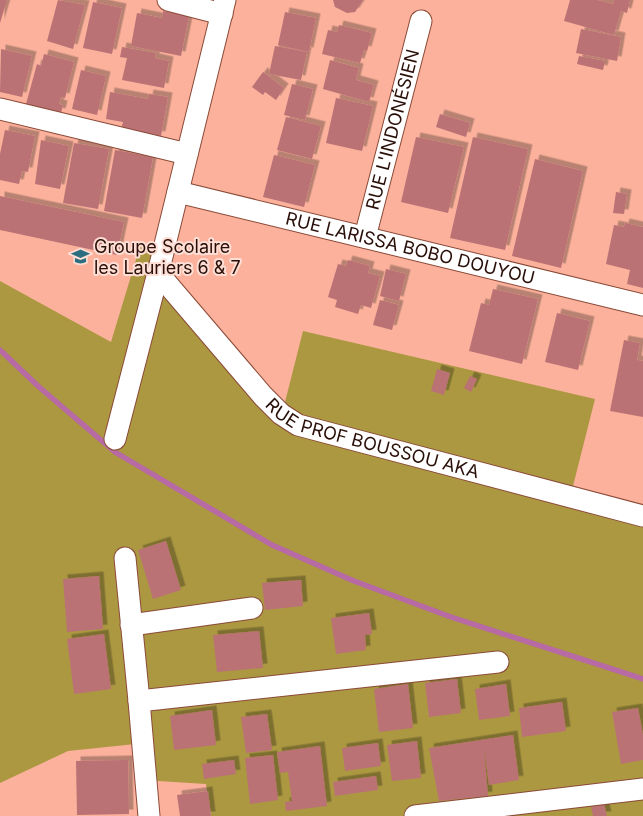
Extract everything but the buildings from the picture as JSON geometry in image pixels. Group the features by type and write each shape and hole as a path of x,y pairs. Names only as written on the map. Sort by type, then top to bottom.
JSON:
{"street":[{"path":"115,438 158,273 223,7 168,0"},
{"name":"RUE L'INDONÉSIEN","path":"364,237 421,20"},
{"path":"0,109 187,154"},
{"name":"RUE LARISSA BOBO DOUYOU","path":"178,192 643,305"},
{"name":"RUE PROF BOUSSOU AKA","path":"158,273 263,396 281,414 298,425 643,516"},
{"path":"125,558 149,816"},
{"path":"131,625 252,608"},
{"path":"139,701 498,662"},
{"path":"414,816 643,789"}],"shaded area":[{"path":"141,243 284,406 303,331 595,399 572,490 643,510 643,816 211,816 206,784 142,780 145,743 68,751 0,783 0,281 111,342"}],"waterway":[{"path":"0,350 38,386 115,452 272,545 354,581 451,617 643,679"}],"place":[{"name":"Groupe Scolaire les Lauriers 6 & 7","path":"80,257"}]}
